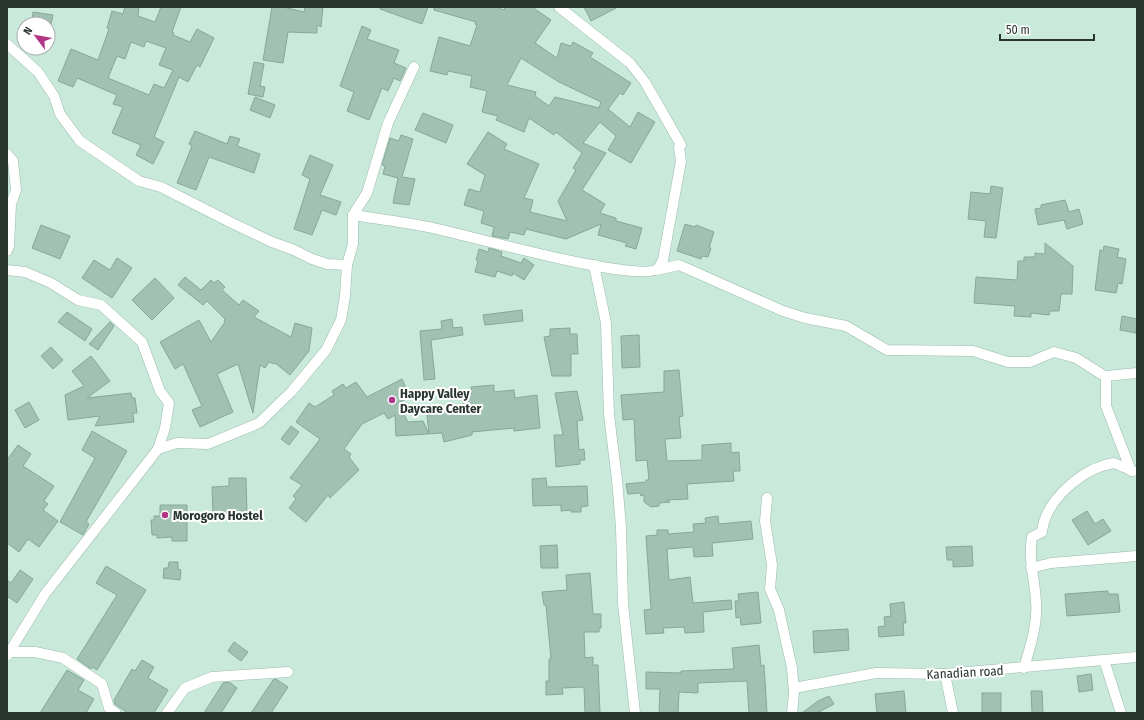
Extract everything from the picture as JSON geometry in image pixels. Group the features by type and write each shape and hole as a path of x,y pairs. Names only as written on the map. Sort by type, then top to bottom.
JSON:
{"street":[{"path":"558,7 630,63 645,82 681,144 679,147 681,161 662,264 656,270"},
{"path":"7,44 38,72 54,96 60,114 80,141 139,181 161,187 232,224 312,259 327,264 347,265"},
{"path":"158,449 177,443 208,444 260,423 292,390 326,350 341,320 345,296 347,265 353,244 353,215 367,193 388,123 414,67"},
{"path":"7,154 13,161 16,190 11,204 9,246 7,251"},
{"path":"353,215 429,227 594,265 643,272 679,265 783,311 804,318 846,326 887,350 973,351 1008,362 1030,362 1054,352 1076,358 1106,376 1137,373"},
{"path":"594,265 606,323 609,415 617,480 621,527 624,604 635,713"},
{"path":"7,270 25,272 51,283 78,300 101,305 142,342 160,391 169,403 165,428 158,449 45,594 8,654"},
{"path":"1106,376 1106,406 1134,471"},
{"path":"1024,668 1032,639 1036,612 1035,588 1031,568 1032,537 1042,532 1044,520 1048,511 1066,490 1089,472 1114,462 1134,471"},
{"path":"767,498 765,520 772,565 770,589 779,610 792,668 794,688 792,713"},
{"path":"1031,568 1051,563 1137,556"},
{"path":"8,654 35,652 63,658 102,684 109,708 116,713"},
{"name":"Kanadian road","path":"794,688 876,673 945,674 1137,657"},
{"path":"1104,660 1121,713"},
{"path":"167,713 185,688 212,677 288,672"},
{"path":"945,674 953,713"}],"building":[{"path":"125,7 139,7 138,16 155,22 161,7 181,7 172,32 174,33 173,35 190,42 197,29 214,38 200,67 197,65 188,82 179,77 154,137 164,142 153,164 136,155 141,145 112,133 123,107 113,104 117,95 77,78 73,87 58,81 71,49 98,60 109,29 107,28 112,11 123,14","holes":["146,41 166,48 159,65 173,70 164,88 154,84 149,95 108,78 117,56 125,59 131,42 144,47"]},
{"path":"272,7 283,7 304,12 305,7 323,7 321,27 317,25 317,33 288,32 283,63 263,60"},
{"path":"380,7 428,7 422,24 380,9"},
{"path":"434,7 496,7 504,10 505,7 532,7 551,20 535,43 557,58 561,43 571,46 573,42 593,53 590,57 631,83 623,95 620,93 608,109 630,127 638,112 655,122 631,163 608,150 616,136 600,122 583,143 606,153 582,190 605,204 600,213 616,218 616,221 642,228 636,249 625,246 627,243 598,235 601,224 566,239 526,229 524,235 510,232 508,239 492,236 494,227 481,223 484,211 464,205 469,189 480,192 485,175 467,164 488,132 507,144 504,149 539,164 524,198 533,200 530,212 567,221 558,201 576,170 573,168 582,153 556,132 554,135 529,118 524,132 496,120 498,116 482,112 487,91 470,87 472,76 448,71 447,75 430,71 439,37 470,46 477,25 475,24 476,22 434,10","holes":["521,58 559,82 601,102 599,108 555,97 549,106 535,96 536,92 507,85"]},
{"path":"584,7 618,7 591,21"},
{"path":"33,12 53,15 53,16 33,16"},
{"path":"362,26 371,30 367,39 399,50 394,63 406,68 400,81 394,78 388,91 382,88 369,120 347,111 354,92 340,86"},
{"path":"254,62 264,64 260,86 265,87 263,97 248,94"},
{"path":"255,97 275,105 270,118 250,110"},
{"path":"423,113 453,125 446,143 415,130"},
{"path":"195,131 227,144 230,136 240,139 237,146 260,154 254,173 209,157 196,190 177,183 192,146 189,144"},
{"path":"401,135 413,139 402,177 415,179 409,205 393,203 398,178 383,174 385,166 382,165 390,138 399,141"},
{"path":"310,155 333,165 320,195 341,202 336,215 322,210 312,235 294,229 310,179 302,175"},
{"path":"991,186 1003,188 996,238 984,237 986,221 968,219 971,192 990,194"},
{"path":"1065,200 1069,212 1079,209 1083,224 1067,229 1064,220 1038,225 1035,209 1041,208 1041,205"},
{"path":"685,224 695,227 696,225 714,232 708,257 702,256 701,259 677,251"},
{"path":"41,225 70,236 60,259 32,248"},
{"path":"1045,243 1073,266 1072,294 1061,294 1059,311 1050,311 1049,315 1031,313 1031,317 1014,316 1015,306 974,303 976,277 1017,280 1018,261 1024,261 1024,257 1035,257 1035,253 1045,254"},
{"path":"1104,246 1119,249 1117,257 1126,259 1122,284 1118,283 1116,293 1095,290 1100,250 1103,251"},
{"path":"489,248 502,252 501,256 521,263 524,258 534,265 524,280 513,273 512,276 497,271 495,277 475,272 479,249 488,252"},
{"path":"117,258 132,268 112,298 82,278 94,260 110,270"},
{"path":"185,277 201,290 211,280 214,283 218,280 225,287 222,290 239,305 243,300 259,311 254,317 291,337 295,323 312,328 309,351 290,375 275,363 269,362 265,368 260,365 253,413 238,364 217,374 233,412 200,427 192,410 202,406 183,364 175,369 160,342 199,320 211,342 225,322 225,319 207,301 203,305 178,285"},
{"path":"155,278 174,298 152,320 132,300"},
{"path":"522,310 523,321 485,325 483,315"},
{"path":"67,312 92,329 85,341 58,322"},
{"path":"1122,316 1137,319 1136,333 1120,330"},
{"path":"452,319 453,328 462,327 463,335 431,340 435,379 424,380 420,331 442,329 441,321"},
{"path":"110,322 114,326 98,350 89,344"},
{"path":"570,328 570,334 577,334 578,354 571,354 571,376 552,376 544,337 550,336 550,329"},
{"path":"639,335 640,367 622,368 621,336"},
{"path":"51,347 63,360 53,369 41,356"},
{"path":"91,356 110,381 87,398 131,393 132,398 135,398 137,413 133,413 134,422 95,426 100,416 68,420 65,395 84,386 72,371"},
{"path":"679,370 683,416 679,417 681,438 665,439 667,461 702,460 702,445 731,443 731,453 739,452 740,471 733,471 734,481 687,484 688,499 667,500 670,502 659,503 659,506 651,507 644,502 644,495 641,496 640,493 628,494 626,484 646,482 646,480 649,480 647,460 636,461 634,419 623,420 621,395 664,392 664,371"},
{"path":"402,379 410,397 398,403 408,422 423,421 429,434 396,436 395,415 388,419 384,413 362,424 344,449 351,454 349,457 359,470 330,498 328,495 306,522 289,508 296,499 293,496 302,485 290,478 320,439 296,422 309,403 315,407 334,395 332,391 343,384 346,388 356,382 367,397"},
{"path":"494,385 494,392 514,390 515,398 537,395 540,428 514,431 514,428 472,432 472,435 444,442 442,433 429,434 427,415 464,409 462,395 472,394 471,387"},
{"path":"577,391 583,420 577,421 579,450 584,449 585,460 580,460 580,464 556,467 554,435 563,435 555,393"},
{"path":"29,402 39,420 25,428 15,410"},
{"path":"291,426 299,432 289,445 281,439"},
{"path":"92,431 127,451 86,522 89,524 83,535 60,522 95,458 82,450"},
{"path":"18,445 31,454 23,466 54,486 44,501 48,504 43,510 58,521 39,547 28,539 19,552 7,543 7,460"},
{"path":"229,478 246,478 247,513 213,514 212,487 229,486"},
{"path":"546,478 547,487 587,486 588,506 581,507 581,512 571,512 571,510 561,511 561,505 533,506 532,479"},
{"path":"160,505 187,505 187,541 172,541 172,537 157,538 157,535 152,535 151,520 154,520 154,516 160,516"},
{"path":"1087,511 1095,524 1103,519 1111,531 1088,545 1072,520"},
{"path":"718,516 719,524 751,521 753,539 712,543 713,556 694,557 693,547 667,549 669,580 690,577 693,603 731,600 732,609 703,612 704,632 685,633 684,627 663,628 664,633 646,634 644,610 651,609 646,536 657,535 657,530 668,530 668,534 694,532 693,524 706,523 705,518"},
{"path":"557,545 558,568 541,568 540,546"},
{"path":"972,546 973,566 953,567 953,560 947,560 946,547"},
{"path":"169,562 178,562 178,569 181,570 180,580 163,578 164,568 168,568"},
{"path":"106,566 146,590 97,670 92,667 91,669 77,659 117,595 96,583"},
{"path":"20,570 33,579 17,603 7,596 7,580 11,583"},
{"path":"590,573 593,614 601,614 601,628 599,628 599,632 584,632 585,658 593,657 593,665 598,665 600,713 585,713 584,687 562,688 563,694 546,695 546,681 549,681 549,659 551,659 546,605 544,605 542,592 567,590 566,575"},
{"path":"1108,591 1108,594 1118,594 1120,612 1067,616 1065,594"},
{"path":"758,592 761,623 741,625 740,617 736,618 735,601 739,601 738,594"},
{"path":"904,602 906,623 903,623 904,635 879,637 878,627 885,626 884,617 891,616 890,604"},
{"path":"848,629 849,650 814,653 813,631"},
{"path":"234,642 248,652 241,661 228,651"},
{"path":"759,645 761,666 764,665 767,713 749,713 747,681 698,683 698,693 679,692 678,713 659,713 660,689 646,689 646,672 681,673 681,671 734,669 732,648"},
{"path":"142,660 154,667 148,678 168,690 154,713 128,713 115,704 114,700 132,669 135,671"},
{"path":"67,670 84,680 78,690 94,699 86,713 40,713"},
{"path":"1091,674 1093,690 1079,692 1077,676"},
{"path":"276,679 288,687 271,713 251,713 273,680"},
{"path":"229,682 237,688 221,713 204,713 223,683"},
{"path":"904,691 906,713 877,713 875,694"},
{"path":"1031,691 1042,691 1043,713 1032,713"},
{"path":"982,693 1001,693 1001,713 982,713"},
{"path":"829,696 834,704 817,713 802,713 818,701"}],"place":[{"name":"Happy Valley Daycare Center","path":"392,400"},
{"name":"Morogoro Hostel","path":"165,515"}]}
